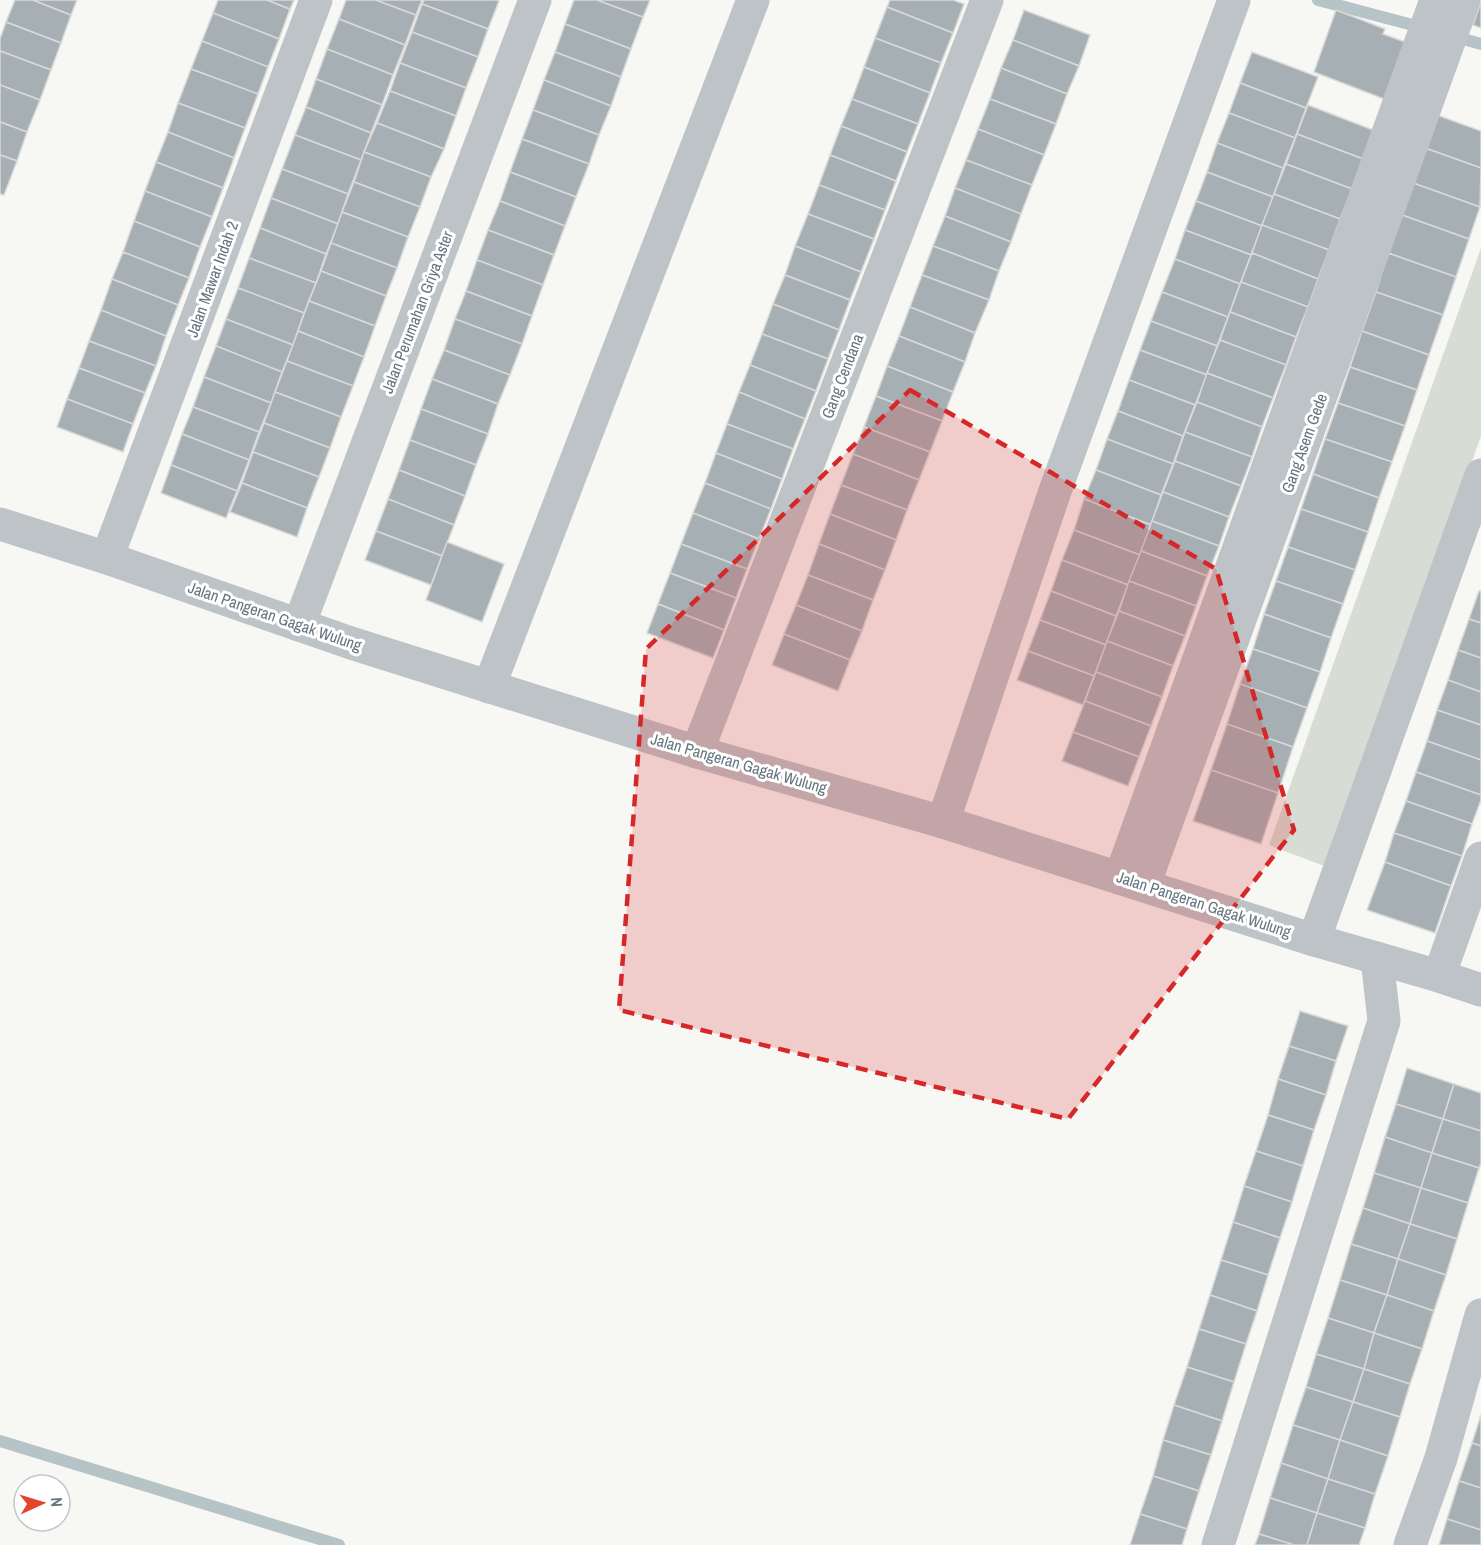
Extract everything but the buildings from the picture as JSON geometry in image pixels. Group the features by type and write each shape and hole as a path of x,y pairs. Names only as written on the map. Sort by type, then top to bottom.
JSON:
{"street":[{"name":"Jalan Mawar Indah 2","path":"107,558 316,0"},
{"name":"Jalan Perumahan Griya Aster","path":"299,625 535,0"},
{"path":"489,687 753,0"},
{"name":"Gang Cendana","path":"697,752 987,0"},
{"path":"943,822 1055,491 1234,1"},
{"name":"Gang Asem Gede","path":"1132,882 1448,5"},
{"path":"1314,940 1481,475"},
{"name":"Jalan Pangeran Gagak Wulung","path":"0,524 107,558 351,643 489,687 697,752 943,822 1314,940 1481,990"},
{"path":"1439,976 1481,858"},
{"path":"1218,1545 1384,1021 1377,958"},
{"path":"1410,1545 1441,1458 1481,1315"}],"highlighted area":[{"path":"910,390 1216,569 1294,830 1068,1119 619,1010 646,649"}],"shaded area":[{"path":"1481,248 1481,436 1327,867 1269,845"}],"waterway":[{"path":"1318,0 1424,28"},
{"path":"1453,36 1481,44"},
{"path":"0,1441 339,1545"}]}
